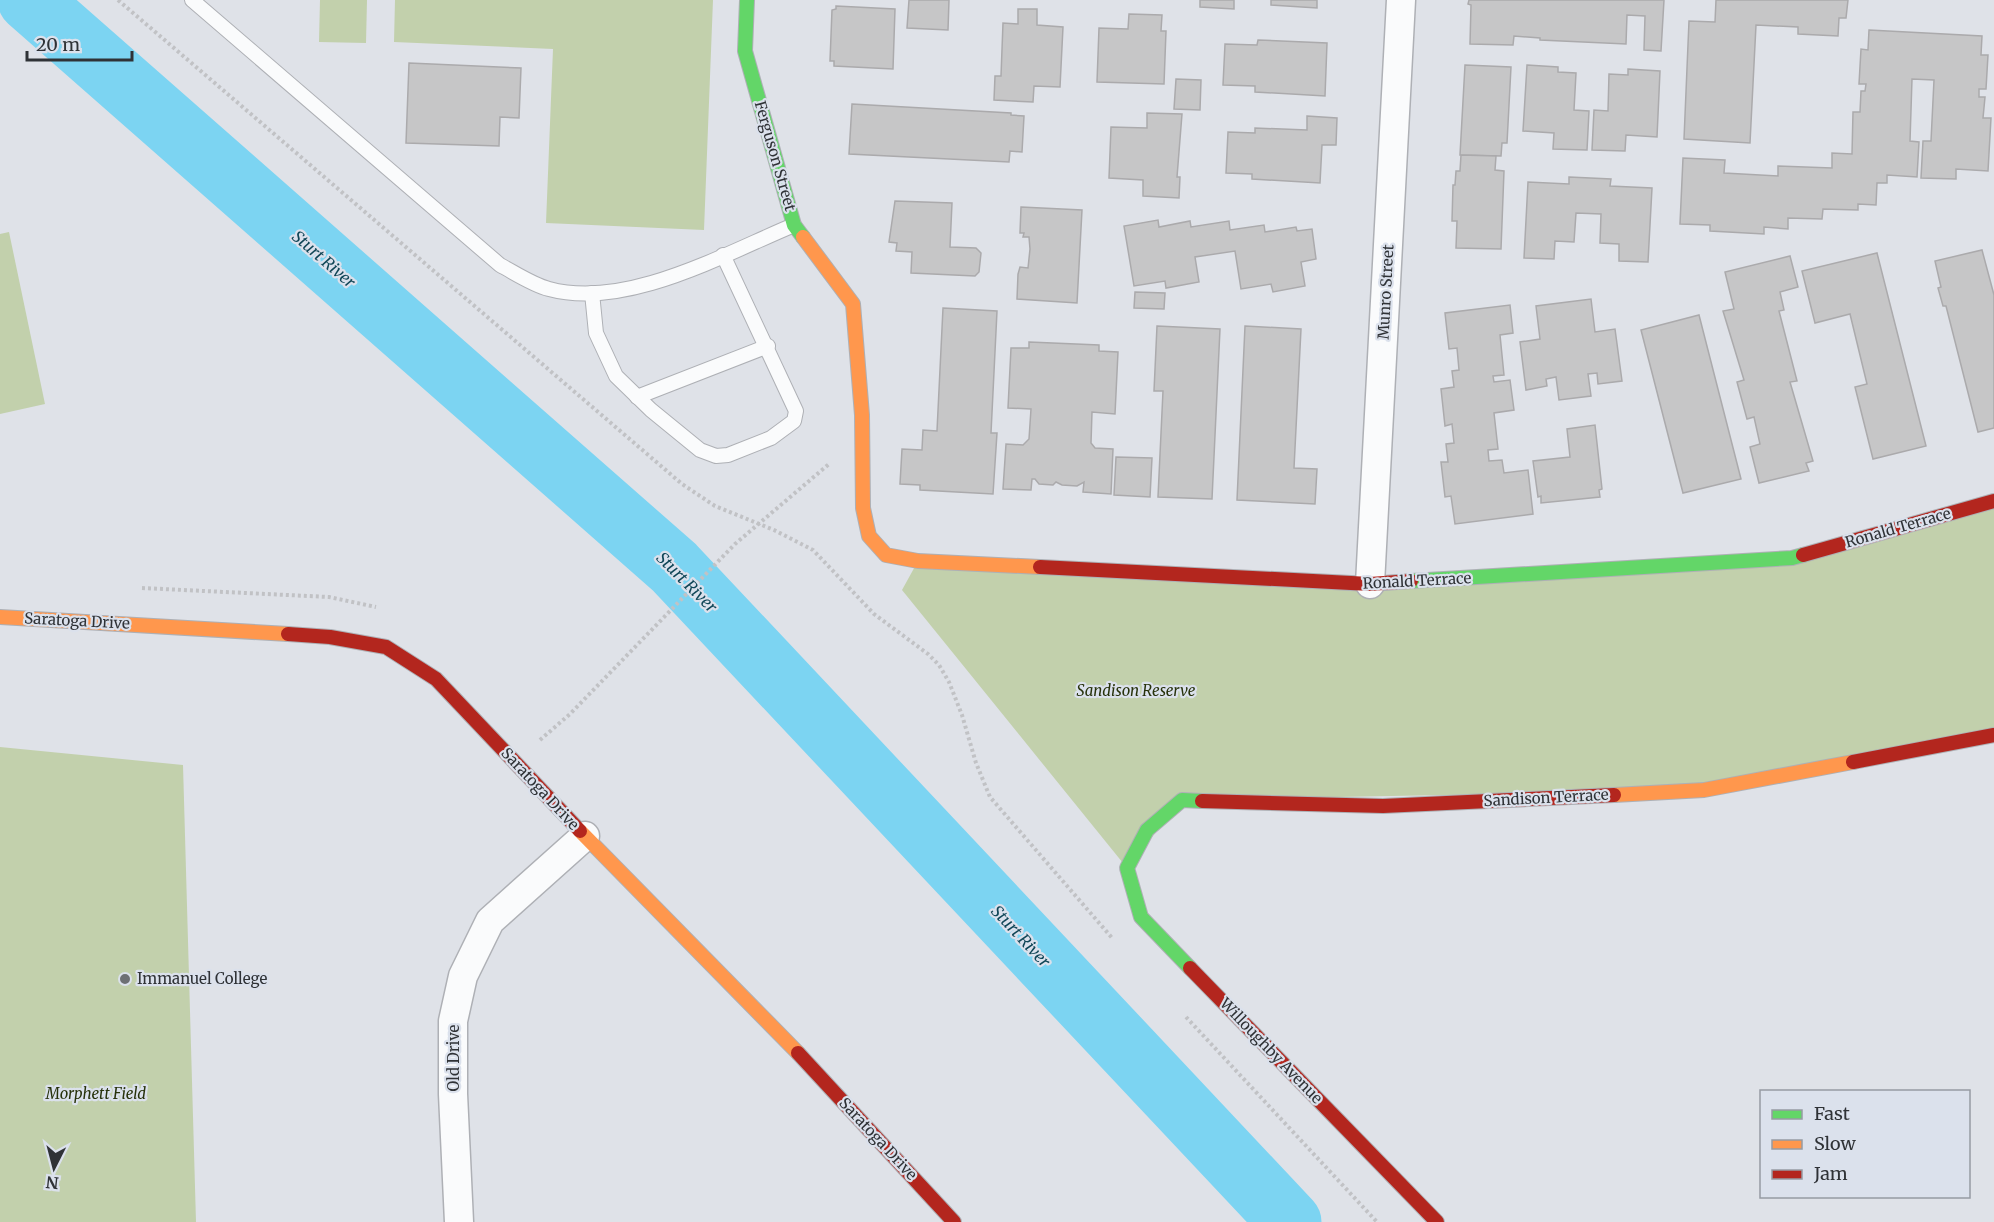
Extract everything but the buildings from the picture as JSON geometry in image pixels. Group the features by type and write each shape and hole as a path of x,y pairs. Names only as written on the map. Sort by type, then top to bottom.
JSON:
{"street":[{"name":"Ferguson Street","path":"747,0 745,51 794,225 854,304 861,414 863,508"},
{"name":"Munro Street","path":"1370,584 1401,0"},
{"name":"Ronald Terrace","path":"863,508 868,536 886,555 918,561 1370,584 1792,558 1994,501"},
{"name":"Saratoga Drive","path":"0,617 330,637 386,646 436,679 585,836 813,1069 954,1222"},
{"name":"Sandison Terrace","path":"1127,868 1147,830 1182,800 1383,806 1704,790 1994,735"},
{"name":"Old Drive","path":"459,1222 453,1094 453,1022 463,976 489,921 585,836"},
{"name":"Willoughby Avenue","path":"1127,868 1141,917 1437,1222"}],"lane":[{"path":"192,0 500,265 549,289 592,293 658,281 794,225"},
{"path":"592,293 596,333 607,362 616,376 700,450 716,456 728,455 771,438 794,421 796,411 768,346 723,255"},
{"path":"638,397 768,346"}],"path":[{"path":"118,0 682,484 715,506 759,523 813,550 874,614 928,654 939,665 950,682 976,764 990,797 1118,945"},
{"path":"517,764 570,714 735,544 818,471 861,448"},
{"path":"1179,1010 1377,1222"}],"green space":[{"path":"320,0 367,0 366,43 319,42"},
{"path":"395,0 713,0 704,230 546,223 553,49 394,42"},
{"path":"9,232 45,404 0,414 0,234"},
{"name":"Sandison Reserve","path":"1994,501 1994,735 1704,790 1182,800 1127,868 902,590 918,561 1370,584 1792,558"},
{"name":"Morphett Field","path":"0,747 183,765 196,1222 0,1222"}],"waterway":[{"name":"Sturt River","path":"29,0 674,567 1290,1222"}],"traffic: fast":[{"path":"747,0 745,51 794,225 803,237"},
{"path":"1411,581 1792,558 1803,555"},
{"path":"1190,968 1141,917 1127,868 1147,830 1182,800 1202,801"}],"traffic: slow":[{"path":"803,237 853,304 862,415 863,508 869,536 886,555 918,561 1040,567"},
{"path":"0,617 288,634"},
{"path":"1614,795 1704,790 1853,762"},
{"path":"580,831 798,1053"}],"traffic: jam":[{"path":"1803,555 1994,501"},
{"path":"1040,567 1370,584 1411,581"},
{"path":"288,634 330,637 386,647 436,679 580,831"},
{"path":"1853,762 1994,735"},
{"path":"1202,801 1383,806 1614,795"},
{"path":"1190,968 1437,1222"},
{"path":"798,1053 954,1222"}],"place":[{"name":"Immanuel College","path":"125,979"}]}
